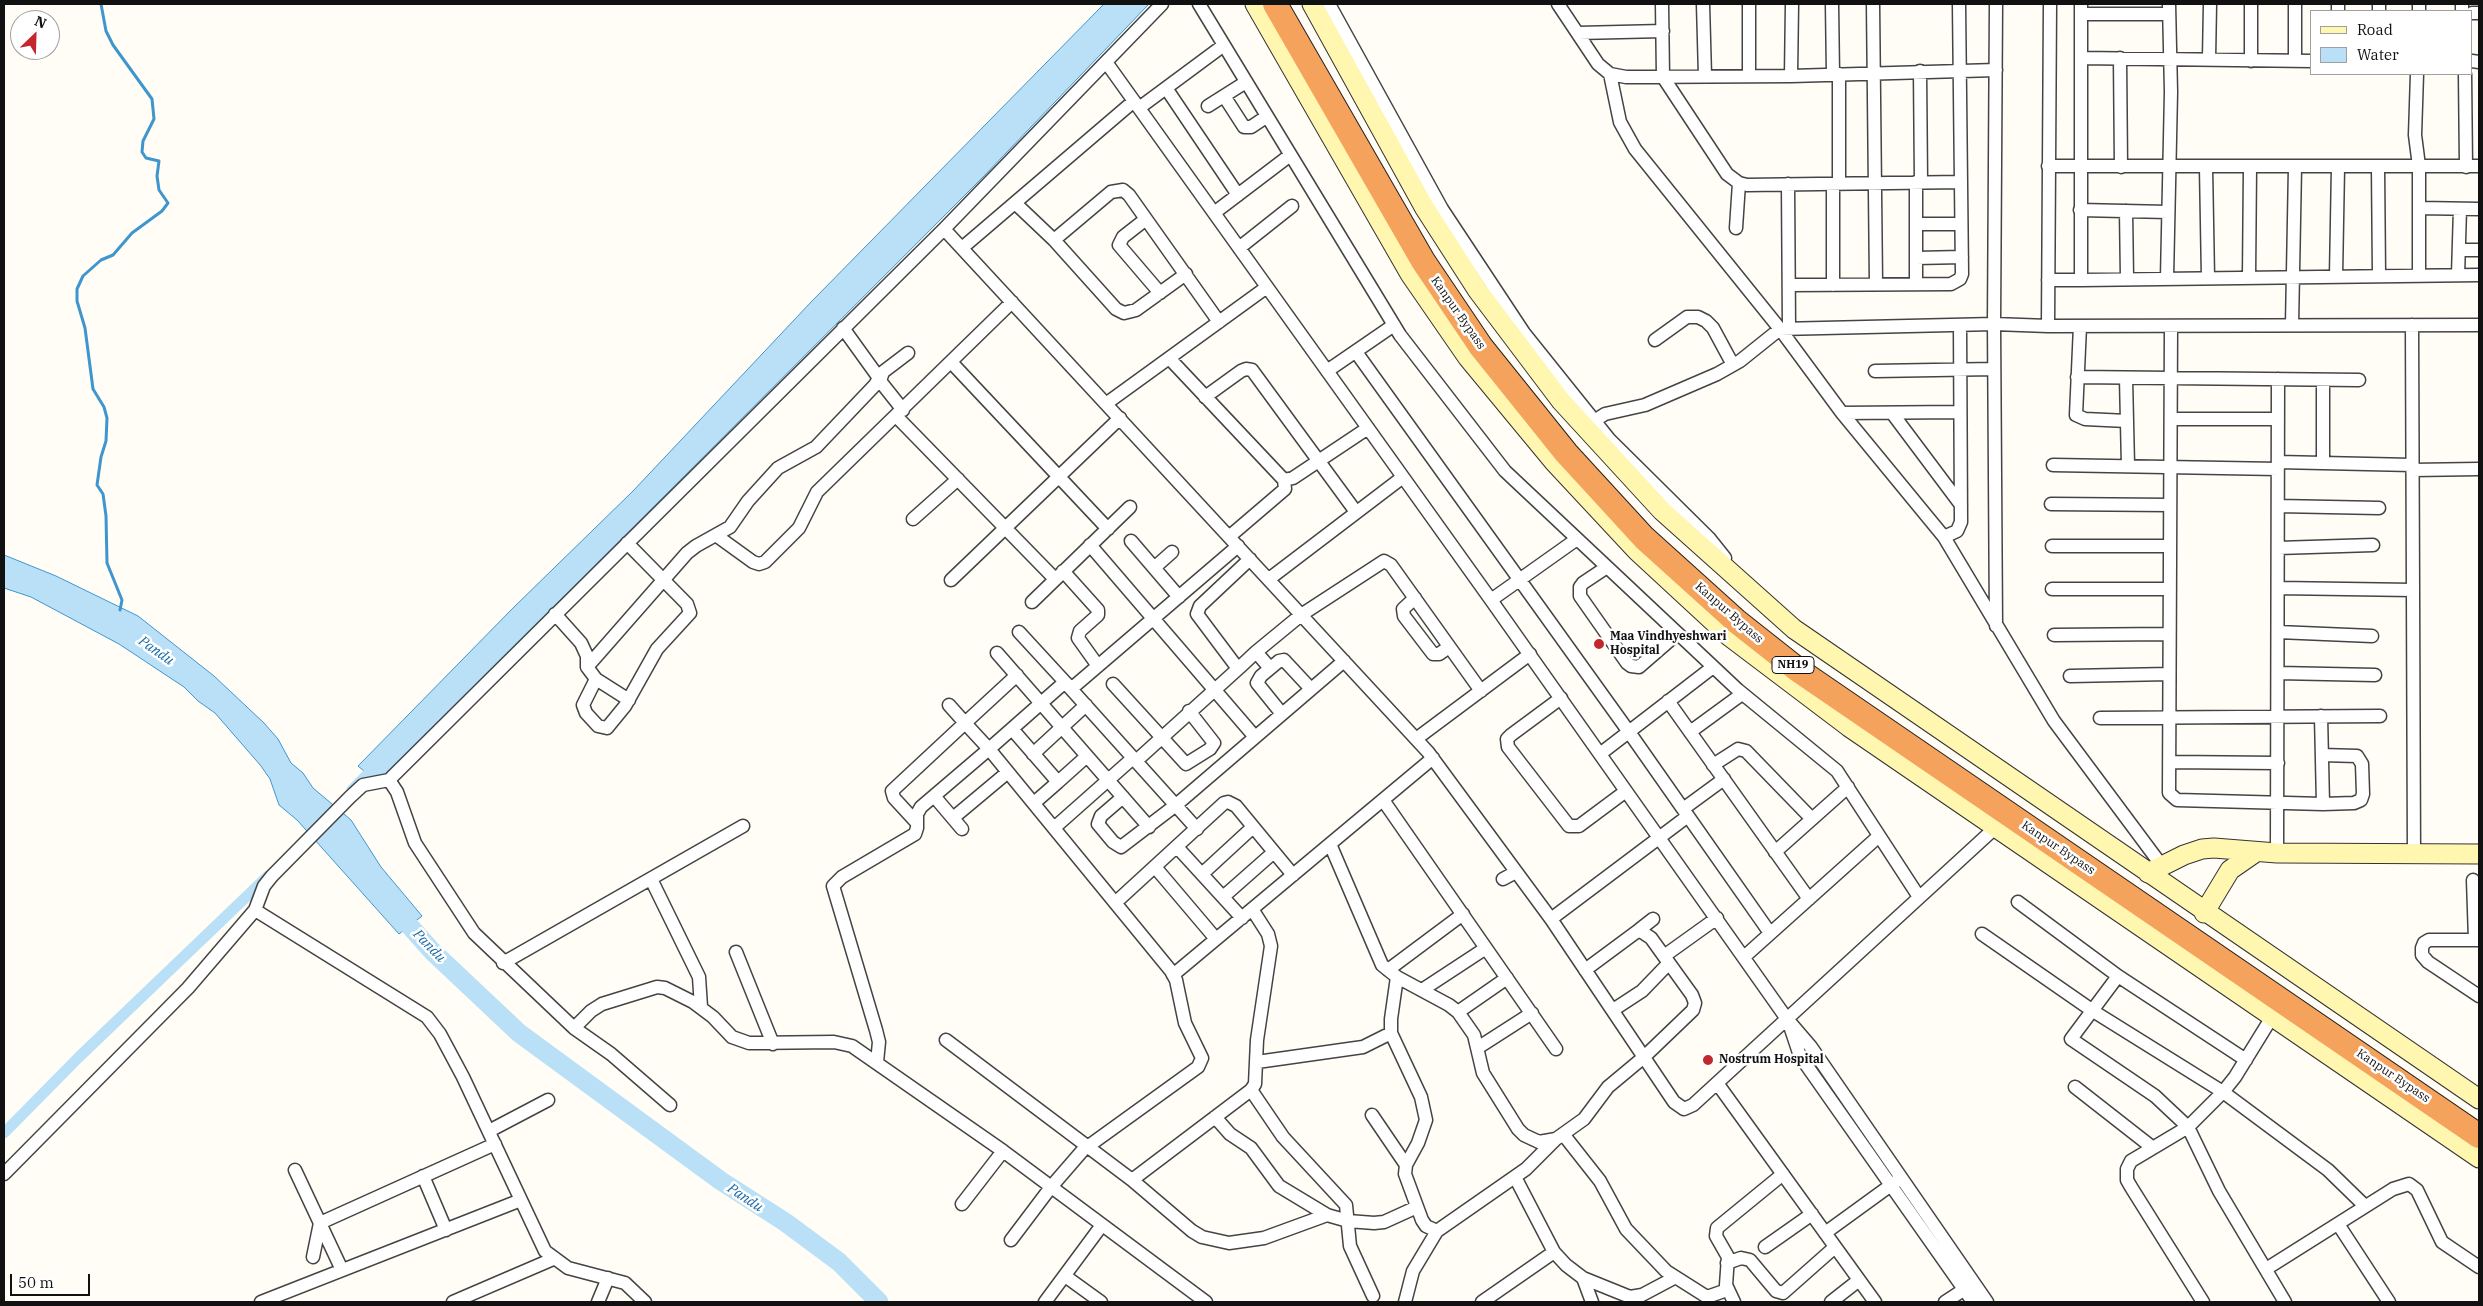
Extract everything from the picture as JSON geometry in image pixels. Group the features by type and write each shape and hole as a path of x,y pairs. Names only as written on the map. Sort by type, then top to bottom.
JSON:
{"highway":[{"name":"Kanpur Bypass","path":"1275,4 1423,261 1481,347 1566,453 1644,538 1736,621 1798,670 2479,1136"},
{"name":"Kanpur Bypass","path":"1290,4 1437,260 1489,338 1577,443 1658,531 1748,613 1809,661 2260,972 2479,1119"}],"main road":[{"path":"1255,4 1410,274 1468,358 1554,462 1625,539 1730,637 1767,667 1849,727 2479,1158"},
{"path":"1312,4 1424,207 1478,292 1561,401 1662,511 1735,579 1794,629 2155,870 2204,913 2479,1099"},
{"path":"2155,870 2193,852 2479,854"},
{"path":"2204,913 2230,870 2256,852"}],"street":[{"path":"4,1174 188,988 254,910 272,876 350,797 362,785 389,780 944,229 1162,4"},
{"path":"1199,4 1289,156 1394,325 1505,471 1742,694 1838,771 1920,897"},
{"path":"1329,4 1442,209 1524,333 1594,421 1626,457 1709,538 1725,558 1735,579"},
{"path":"1558,4 1598,64 1610,74 1626,77 1791,76 1996,70"},
{"path":"1662,4 1663,76 1727,174 1739,183 1747,185 1961,182"},
{"path":"1703,4 1705,76"},
{"path":"1749,4 1749,76"},
{"path":"1791,76 1792,4"},
{"path":"1832,4 1836,75 1836,184 1833,285"},
{"path":"1873,4 1876,284"},
{"path":"1789,285 1956,282 1962,274 1959,4"},
{"path":"1996,4 1994,324 1996,627"},
{"path":"2048,326 2050,4"},
{"path":"2209,59 2210,4"},
{"path":"2251,4 2251,60"},
{"path":"2295,4 2295,61"},
{"path":"2081,280 2081,9 2169,9 2167,278"},
{"path":"1578,34 1663,32"},
{"path":"962,248 1136,105 1166,88 1224,45"},
{"path":"2082,58 2310,61"},
{"path":"2120,58 2120,167"},
{"path":"1106,62 1492,600 1717,918 1787,1019 1800,1056 1896,1181 1970,1286 1987,1302"},
{"path":"1916,284 1920,71"},
{"path":"1610,74 1620,122 1635,149 1785,329 1842,413 1944,537 1996,627 2054,721 2155,870"},
{"path":"2418,75 2415,135 2419,166 2419,275"},
{"path":"2465,75 2466,167"},
{"path":"1208,106 1246,82"},
{"path":"1166,88 1238,195"},
{"path":"1224,96 1244,127 1251,127 1266,117"},
{"path":"1214,213 1289,156"},
{"path":"2048,166 2295,168 2479,166"},
{"path":"2206,167 2208,278"},
{"path":"2249,277 2250,167"},
{"path":"2336,276 2338,167"},
{"path":"2378,167 2378,275"},
{"path":"2292,325 2295,168"},
{"path":"1736,228 1739,183"},
{"path":"1785,329 1789,285 1788,184"},
{"path":"1054,240 1111,192 1123,190 1129,195 1219,322"},
{"path":"1015,203 1054,240 1116,309 1124,313 1136,310 1186,274"},
{"path":"1239,248 1292,206"},
{"path":"2420,208 2479,209"},
{"path":"2458,275 2460,209"},
{"path":"2080,210 2168,212"},
{"path":"2126,211 2127,278"},
{"path":"1146,219 1123,237 1120,245 1160,293"},
{"path":"1916,224 1962,224"},
{"path":"944,229 1107,403 1433,758 1551,919 1674,1102 1684,1109 1693,1105 1995,828"},
{"path":"2459,250 2479,250"},
{"path":"1916,258 1962,257"},
{"path":"2048,280 2479,275"},
{"path":"1107,403 1267,287"},
{"path":"717,536 753,562 760,564 765,562 799,528 817,492 1012,302"},
{"path":"1655,340 1687,316 1698,317 1714,328 1733,365"},
{"path":"1594,421 1605,414 1645,405 1693,385 1733,365 1785,329 1994,324 2029,326 2479,325"},
{"path":"1327,371 1394,325"},
{"path":"1944,537 1953,534 1960,527 1960,325"},
{"path":"2412,325 2414,854"},
{"path":"2080,326 2076,415 2084,419 2127,421"},
{"path":"2171,326 2169,793 2177,800 2323,804 2358,802 2361,800 2362,764 2357,756 2322,755"},
{"path":"587,667 662,579 696,546 717,536 730,527 748,501 778,468 816,447 875,385 879,378 843,328"},
{"path":"1356,352 1629,732 1770,934"},
{"path":"908,353 883,372 880,381 899,413 1005,528 1098,610 1098,615 1080,631 1078,638 1098,666"},
{"path":"878,1062 879,1042 876,1030 833,886 842,877 915,834 917,814 921,807 1041,703 1098,666 1179,597 1285,489 1284,480 1169,358"},
{"path":"950,362 1108,529"},
{"path":"1205,397 1241,371 1246,369 1252,370 1356,512"},
{"path":"1875,371 1994,369"},
{"path":"2077,377 2359,380"},
{"path":"2126,378 2128,466"},
{"path":"2277,853 2278,379"},
{"path":"2323,380 2323,463"},
{"path":"1842,413 1960,412"},
{"path":"1892,413 1961,505"},
{"path":"951,580 1120,418"},
{"path":"2171,419 2278,420"},
{"path":"1284,480 1293,478 1368,428"},
{"path":"2053,465 2170,467 2323,463 2479,469"},
{"path":"1269,579 1403,476"},
{"path":"913,520 958,479"},
{"path":"2051,504 2170,505"},
{"path":"2278,506 2379,508"},
{"path":"1032,602 1130,507"},
{"path":"1492,600 1577,539"},
{"path":"1131,540 1179,597"},
{"path":"596,679 583,704 586,713 598,726 606,728 611,726 629,700 657,649 690,613 687,604 627,542"},
{"path":"1090,545 1255,737"},
{"path":"2278,548 2373,545"},
{"path":"2052,546 2170,546"},
{"path":"1154,568 1172,552"},
{"path":"1240,667 1236,666 1201,620 1197,609 1250,559"},
{"path":"1054,828 1108,780 1161,737 1214,688 1301,615 1384,560 1392,565 1481,691"},
{"path":"1607,567 1583,583 1580,587 1580,596 1627,663 1631,666 1639,666 1677,634"},
{"path":"2278,588 2413,590"},
{"path":"2052,589 2170,589"},
{"path":"1415,598 1403,609 1404,616 1433,654 1439,654 1449,647"},
{"path":"555,614 581,643 587,656 587,667 596,679 629,700"},
{"path":"1019,632 1197,829"},
{"path":"2278,632 2372,636"},
{"path":"2054,635 2169,634"},
{"path":"1256,652 1270,668"},
{"path":"997,653 1149,827"},
{"path":"1416,739 1530,654"},
{"path":"1282,714 1257,683 1258,679 1270,668 1279,661 1284,660 1311,689"},
{"path":"1123,797 1101,816 1098,824 1121,847 1176,805 1344,661"},
{"path":"1600,754 1713,667"},
{"path":"2278,673 2375,675"},
{"path":"2070,676 2169,674"},
{"path":"917,823 894,798 892,791 1017,675"},
{"path":"1113,684 1186,764 1210,749 1214,742 1189,711"},
{"path":"1690,732 1742,694"},
{"path":"1560,698 1511,735 1507,739 1508,747 1569,826 1579,826 1626,791"},
{"path":"1668,701 1809,899"},
{"path":"949,705 989,749 1173,975 1185,1023 1202,1058 1202,1063 1089,1146 1051,1187 1011,1240"},
{"path":"1033,754 1086,706"},
{"path":"2321,716 2323,804"},
{"path":"2100,718 2380,716"},
{"path":"1012,729 1058,782"},
{"path":"1714,765 1738,749 1746,751 1812,819"},
{"path":"1034,804 1087,756"},
{"path":"1173,975 1433,758"},
{"path":"2168,762 2278,763"},
{"path":"953,818 1008,772"},
{"path":"1551,919 1659,838 1685,812 1724,779"},
{"path":"389,780 397,792 415,843 474,933 503,963 574,1028 611,1054 670,1105"},
{"path":"1775,852 1848,787"},
{"path":"934,796 962,829"},
{"path":"1383,800 1556,1049"},
{"path":"1115,903 1228,802 1236,806 1293,875"},
{"path":"503,963 743,826"},
{"path":"1202,874 1253,827"},
{"path":"1744,957 1879,836"},
{"path":"1330,844 1382,964 1392,974 1458,1012 1469,1025 1478,1047 1483,1074 1518,1129 1524,1135 1539,1142 1559,1137"},
{"path":"1132,1180 1251,1090 1255,1084 1257,1040 1271,946 1268,934 1247,913 1223,897 1177,847"},
{"path":"1223,897 1274,852"},
{"path":"1155,867 1216,939"},
{"path":"1503,880 1516,872"},
{"path":"651,879 699,978 701,1007"},
{"path":"2472,880 2477,940 2430,940 2424,943 2422,955 2428,962 2479,996"},
{"path":"2018,902 2118,976 2246,1060"},
{"path":"254,910 427,1017 440,1034 495,1144 545,1251 553,1259 579,1272 625,1283 645,1302"},
{"path":"1437,1231 1426,1226 1405,1174 1406,1165 1424,1130 1426,1120 1425,1109 1391,1033 1392,974 1463,914"},
{"path":"1613,1010 1642,991 1667,959 1717,918"},
{"path":"1585,970 1631,934 1654,919"},
{"path":"1405,1302 1419,1257 1437,1231 1515,1177 1535,1161 1559,1137 1584,1119 1608,1087 1644,1057 1693,1010 1695,1003 1667,959 1651,938 1639,930"},
{"path":"1982,934 2093,1011 2223,1092 2328,1170 2365,1206"},
{"path":"1422,990 1486,948"},
{"path":"736,952 773,1044"},
{"path":"2118,976 2071,1039 2155,1096 2188,1127 2219,1191 2285,1302"},
{"path":"1458,1012 1507,978"},
{"path":"574,1028 591,1010 602,1004 657,987 672,991 701,1007 732,1037 750,1043 842,1042 878,1062 1003,1151 1206,1302"},
{"path":"1478,1047 1532,1013"},
{"path":"2203,1302 2127,1180 2127,1169 2131,1161 2188,1127 2223,1092 2246,1060 2272,1017"},
{"path":"1257,1062 1363,1047 1391,1033"},
{"path":"946,1040 1089,1146 1192,1231 1202,1237 1229,1244 1264,1238 1327,1215"},
{"path":"1717,1083 1875,1302"},
{"path":"2075,1087 2153,1148"},
{"path":"1251,1090 1283,1137 1346,1205 1348,1239 1352,1253 1373,1296"},
{"path":"488,1131 548,1100"},
{"path":"1372,1114 1406,1165"},
{"path":"1215,1116 1230,1134 1251,1148 1279,1186 1327,1215 1348,1221 1374,1223 1384,1222 1417,1207"},
{"path":"1559,1137 1600,1181 1626,1229 1655,1262 1674,1278 1707,1300 1727,1290"},
{"path":"320,1223 495,1144"},
{"path":"962,1204 1003,1151"},
{"path":"295,1170 342,1270"},
{"path":"1734,1302 1727,1290 1727,1251 1716,1236 1717,1228 1783,1174"},
{"path":"423,1176 446,1230"},
{"path":"1515,1177 1554,1252 1566,1265 1583,1278 1630,1296 1642,1295 1674,1278"},
{"path":"1825,1233 1896,1181"},
{"path":"2266,1269 2393,1189 2409,1184 2417,1190 2442,1242 2479,1267"},
{"path":"261,1302 276,1299 342,1270 521,1200"},
{"path":"1765,1247 1812,1214"},
{"path":"312,1257 320,1223"},
{"path":"2338,1224 2389,1302"},
{"path":"1045,1302 1102,1225"},
{"path":"1772,1302 1835,1247"},
{"path":"1482,1302 1554,1252"},
{"path":"1728,1263 1741,1258 1750,1260 1776,1291 1779,1293 1786,1291"},
{"path":"453,1302 553,1259"},
{"path":"1065,1276 1101,1302"},
{"path":"598,1302 608,1278"},
{"path":"1583,1278 1592,1302"},
{"path":"1832,1302 1859,1280"},
{"path":"1945,1302 1970,1286"},
{"path":"1970,1286 1973,1302"}],"water":[{"path":"1104,4 1149,4 982,178 378,783 358,766 513,608 633,491 812,301"},
{"path":"4,555 56,576 138,616 214,676 264,723 278,739 291,763 303,773 313,788 351,820 381,867 422,916 399,934 297,820 279,805 270,779 261,766 215,713 198,701 184,687 119,644 31,597 4,588"}],"waterway":[{"path":"101,4 106,31 113,45 152,99 154,119 143,141 142,152 146,158 159,161 157,176 159,190 168,203 162,211 132,233 113,255 101,260 83,276 77,289 77,301 85,328 93,389 104,407 107,418 106,441 101,457 97,485 103,494 106,516 107,563 122,600 120,610"},
{"path":"352,790 378,764"},
{"path":"4,1133 79,1057 268,876"},
{"name":"Pandu","path":"392,906 432,951 519,1033 721,1181 785,1222 839,1262 879,1302"}],"place":[{"name":"Maa Vindhyeshwari Hospital","path":"1599,644"},
{"name":"Nostrum Hospital","path":"1708,1060"}]}
